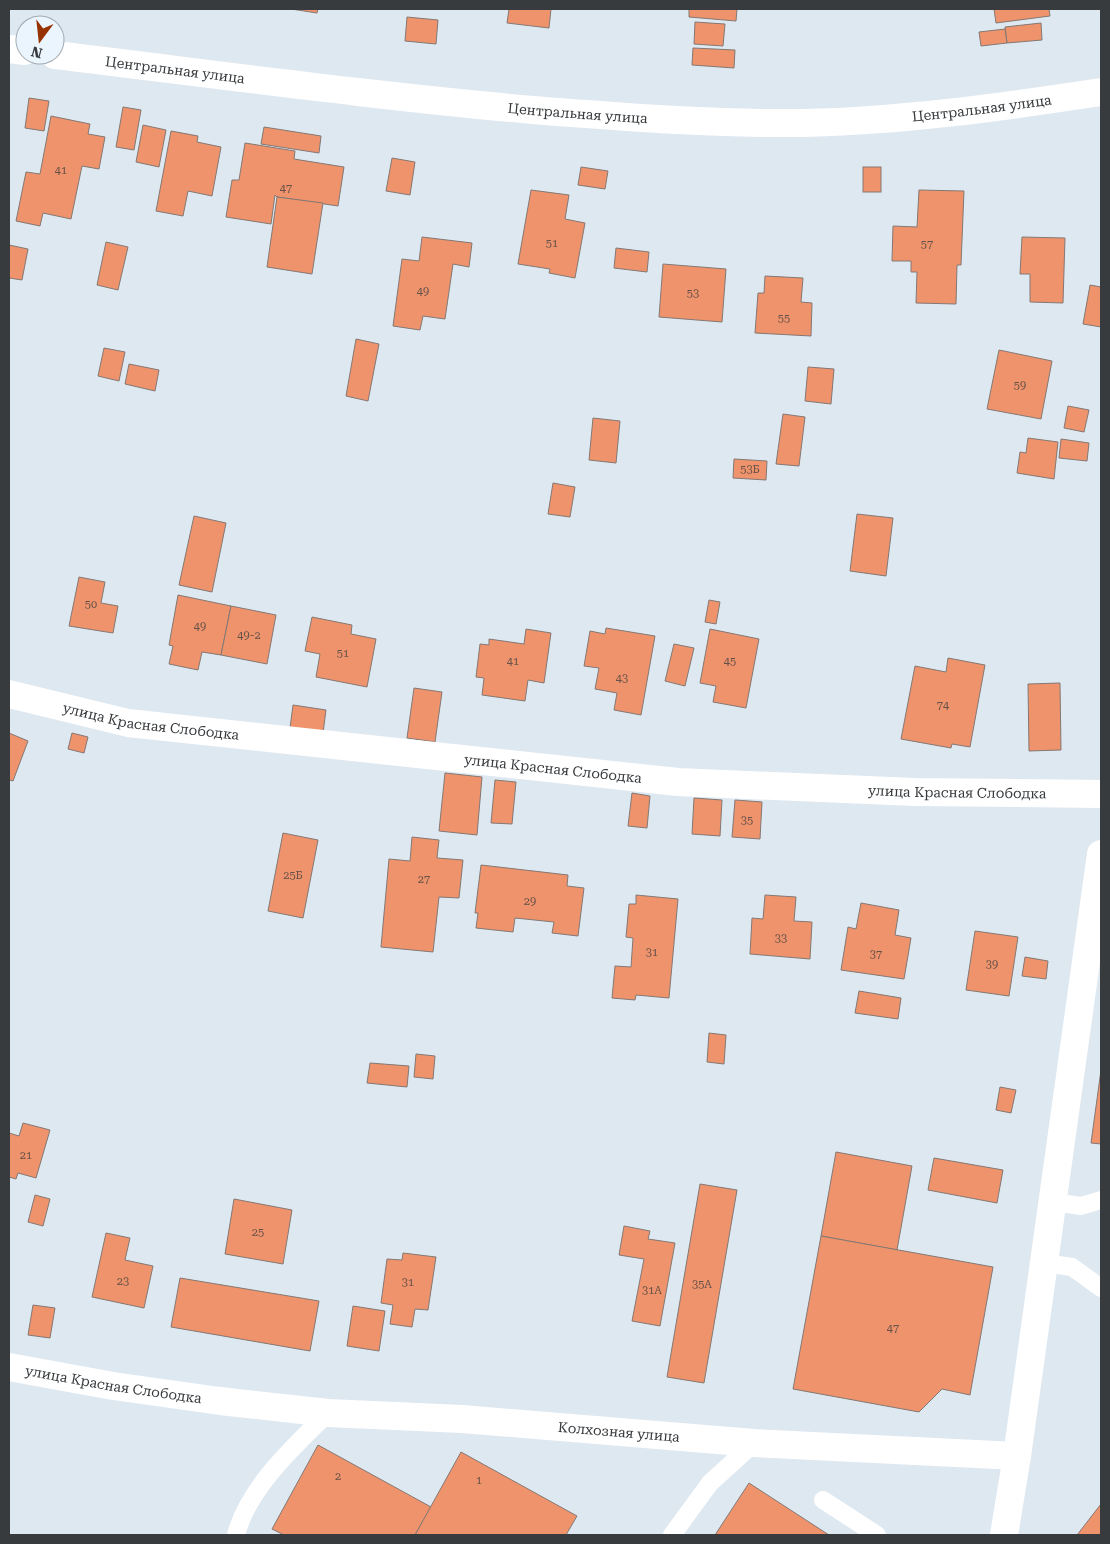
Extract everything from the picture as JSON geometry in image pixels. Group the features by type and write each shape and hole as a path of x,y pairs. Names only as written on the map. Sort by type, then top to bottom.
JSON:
{"street":[{"name":"Центральная улица","path":"65,56 428,101 596,115 718,122 802,123 896,119 1101,92"},
{"name":"улица Красная Слободка","path":"9,694 128,723 678,782 914,792 1101,794"},
{"path":"1004,1535 1017,1456 1101,854"},
{"name":"улица Красная Слободка","path":"9,1367 112,1386 220,1401"},
{"name":"Колхозная улица","path":"220,1401 328,1413 462,1419 754,1443 1017,1456"}],"lane":[{"path":"1053,1202 1081,1206 1101,1200"},
{"path":"1044,1263 1072,1267 1101,1288"},
{"path":"236,1535 240,1520 259,1488 292,1449 328,1413"},
{"path":"672,1535 710,1483 754,1443"},
{"path":"823,1500 877,1535"}],"building":[{"path":"291,9 318,9 317,13"},
{"path":"509,9 551,9 549,28 507,23"},
{"path":"689,9 737,9 736,21 689,17"},
{"path":"994,9 1049,9 1050,16 996,23"},
{"path":"407,17 438,20 436,44 405,41"},
{"path":"695,22 725,24 723,46 694,44"},
{"path":"1041,23 1042,40 1007,43 1005,27"},
{"path":"1005,29 1007,43 981,46 979,32"},
{"path":"693,48 735,50 734,68 692,65"},
{"path":"29,98 49,101 44,131 25,128"},
{"path":"123,107 141,110 134,150 116,147"},
{"path":"51,116 90,124 88,134 105,137 99,169 82,166 71,219 43,213 40,226 16,221 26,172 40,174"},
{"path":"143,125 166,130 159,167 136,162"},
{"path":"264,127 321,136 319,153 261,144"},
{"path":"171,131 198,136 197,142 221,147 212,196 188,191 183,216 156,211"},
{"path":"245,143 295,151 294,159 344,167 338,206 277,197 275,195 271,224 226,217 232,180 239,180"},
{"path":"392,158 415,162 410,195 386,191"},
{"path":"581,167 608,171 605,189 578,185"},
{"path":"863,167 881,167 881,192 863,192"},
{"path":"531,190 569,195 565,219 585,223 575,278 549,273 550,269 518,264"},
{"path":"919,190 964,191 961,265 957,265 956,304 916,303 917,272 911,272 911,261 892,261 893,226 917,227"},
{"path":"277,197 323,203 312,274 267,267"},
{"path":"422,237 472,243 469,267 453,264 445,319 423,316 420,330 393,326 402,259 419,261"},
{"path":"1022,237 1065,238 1063,303 1030,302 1030,274 1020,274"},
{"path":"106,242 128,247 118,290 97,285"},
{"path":"9,245 28,249 22,280 9,278"},
{"path":"616,248 649,252 647,272 614,268"},
{"path":"663,264 726,269 722,322 659,317"},
{"path":"765,276 803,278 801,302 812,303 811,336 755,333 758,293 764,293"},
{"path":"1090,285 1101,287 1101,327 1083,324"},
{"path":"356,339 379,344 368,401 346,396"},
{"path":"104,348 125,352 119,381 98,376"},
{"path":"999,350 1052,361 1041,419 987,409"},
{"path":"129,364 159,370 155,391 125,384"},
{"path":"808,367 834,369 831,404 805,401"},
{"path":"1068,406 1089,410 1084,432 1064,428"},
{"path":"783,414 805,417 799,466 776,464"},
{"path":"593,418 620,421 616,463 589,460"},
{"path":"1028,438 1058,442 1054,479 1017,473 1020,452 1026,453"},
{"path":"1061,439 1089,443 1087,461 1059,458"},
{"path":"734,459 767,461 766,480 733,478"},
{"path":"553,483 575,487 570,517 548,514"},
{"path":"857,514 893,518 886,576 850,571"},
{"path":"194,516 226,523 212,592 179,585"},
{"path":"79,577 105,582 101,603 118,606 113,633 69,626"},
{"path":"178,595 231,606 221,655 202,652 198,670 169,664 173,646 169,645"},
{"path":"709,600 720,602 716,624 705,622"},
{"path":"231,606 276,615 267,664 221,655"},
{"path":"312,617 352,625 351,634 376,639 367,687 316,677 320,654 305,651"},
{"path":"606,628 655,636 641,715 614,710 617,693 595,689 599,668 584,666 590,631 605,634"},
{"path":"526,629 551,633 544,683 528,680 525,701 482,695 484,678 476,677 480,644 489,645 489,639 524,644"},
{"path":"710,629 759,639 746,708 713,702 716,686 700,683"},
{"path":"674,644 694,648 685,686 665,681"},
{"path":"948,658 985,665 970,747 952,744 951,748 901,739 915,666 946,672"},
{"path":"1060,683 1061,750 1029,751 1028,684"},
{"path":"414,688 442,692 435,742 407,738"},
{"path":"293,705 326,710 323,733 290,728"},
{"path":"9,733 28,741 13,781 9,780"},
{"path":"72,733 88,737 84,753 68,749"},
{"path":"445,773 482,777 477,835 439,831"},
{"path":"495,780 516,782 512,824 491,823"},
{"path":"632,793 650,796 647,828 628,826"},
{"path":"694,798 722,800 720,836 692,834"},
{"path":"735,800 762,802 760,839 732,837"},
{"path":"283,833 318,840 303,918 268,911"},
{"path":"412,837 439,840 437,858 463,860 459,898 439,897 433,952 381,947 389,859 410,861"},
{"path":"481,865 568,875 567,886 584,888 578,936 552,933 554,922 515,918 513,932 476,928 478,913 475,913"},
{"path":"636,895 678,899 669,998 636,995 635,1000 612,998 615,966 631,967 633,938 626,937 629,904 636,904"},
{"path":"765,895 796,897 794,921 812,922 810,959 750,954 752,918 763,919"},
{"path":"861,903 899,910 895,935 911,938 904,979 841,970 848,927 856,929"},
{"path":"975,931 1018,937 1009,996 966,990"},
{"path":"1025,957 1048,961 1046,979 1022,976"},
{"path":"859,991 901,998 898,1019 855,1013"},
{"path":"709,1033 726,1035 724,1064 707,1062"},
{"path":"416,1054 435,1056 433,1079 414,1077"},
{"path":"370,1063 409,1066 407,1087 367,1083"},
{"path":"1101,1070 1101,1144 1091,1143"},
{"path":"1000,1087 1016,1090 1011,1113 996,1110"},
{"path":"23,1123 50,1130 36,1178 18,1173 16,1179 9,1177 9,1133 19,1136"},
{"path":"836,1152 912,1166 897,1250 821,1236"},
{"path":"934,1158 1003,1170 997,1203 928,1190"},
{"path":"700,1184 737,1190 704,1383 667,1377"},
{"path":"35,1195 50,1199 43,1226 28,1222"},
{"path":"234,1199 292,1210 283,1264 225,1254"},
{"path":"624,1226 650,1231 648,1239 675,1243 660,1326 632,1321 644,1259 619,1255"},
{"path":"106,1233 130,1238 125,1260 153,1266 144,1308 92,1297"},
{"path":"821,1236 993,1267 970,1395 942,1389 919,1412 793,1389"},
{"path":"403,1253 436,1257 428,1310 415,1309 412,1327 390,1324 393,1305 381,1303 387,1259 402,1260"},
{"path":"180,1278 319,1301 310,1351 171,1327"},
{"path":"33,1305 55,1308 50,1338 28,1335"},
{"path":"353,1306 385,1311 379,1351 347,1346"},
{"path":"318,1445 431,1507 415,1535 284,1535 272,1529"},
{"path":"461,1452 577,1516 566,1535 415,1535"},
{"path":"749,1483 829,1535 715,1535"},
{"path":"1101,1504 1101,1535 1077,1535"}]}
